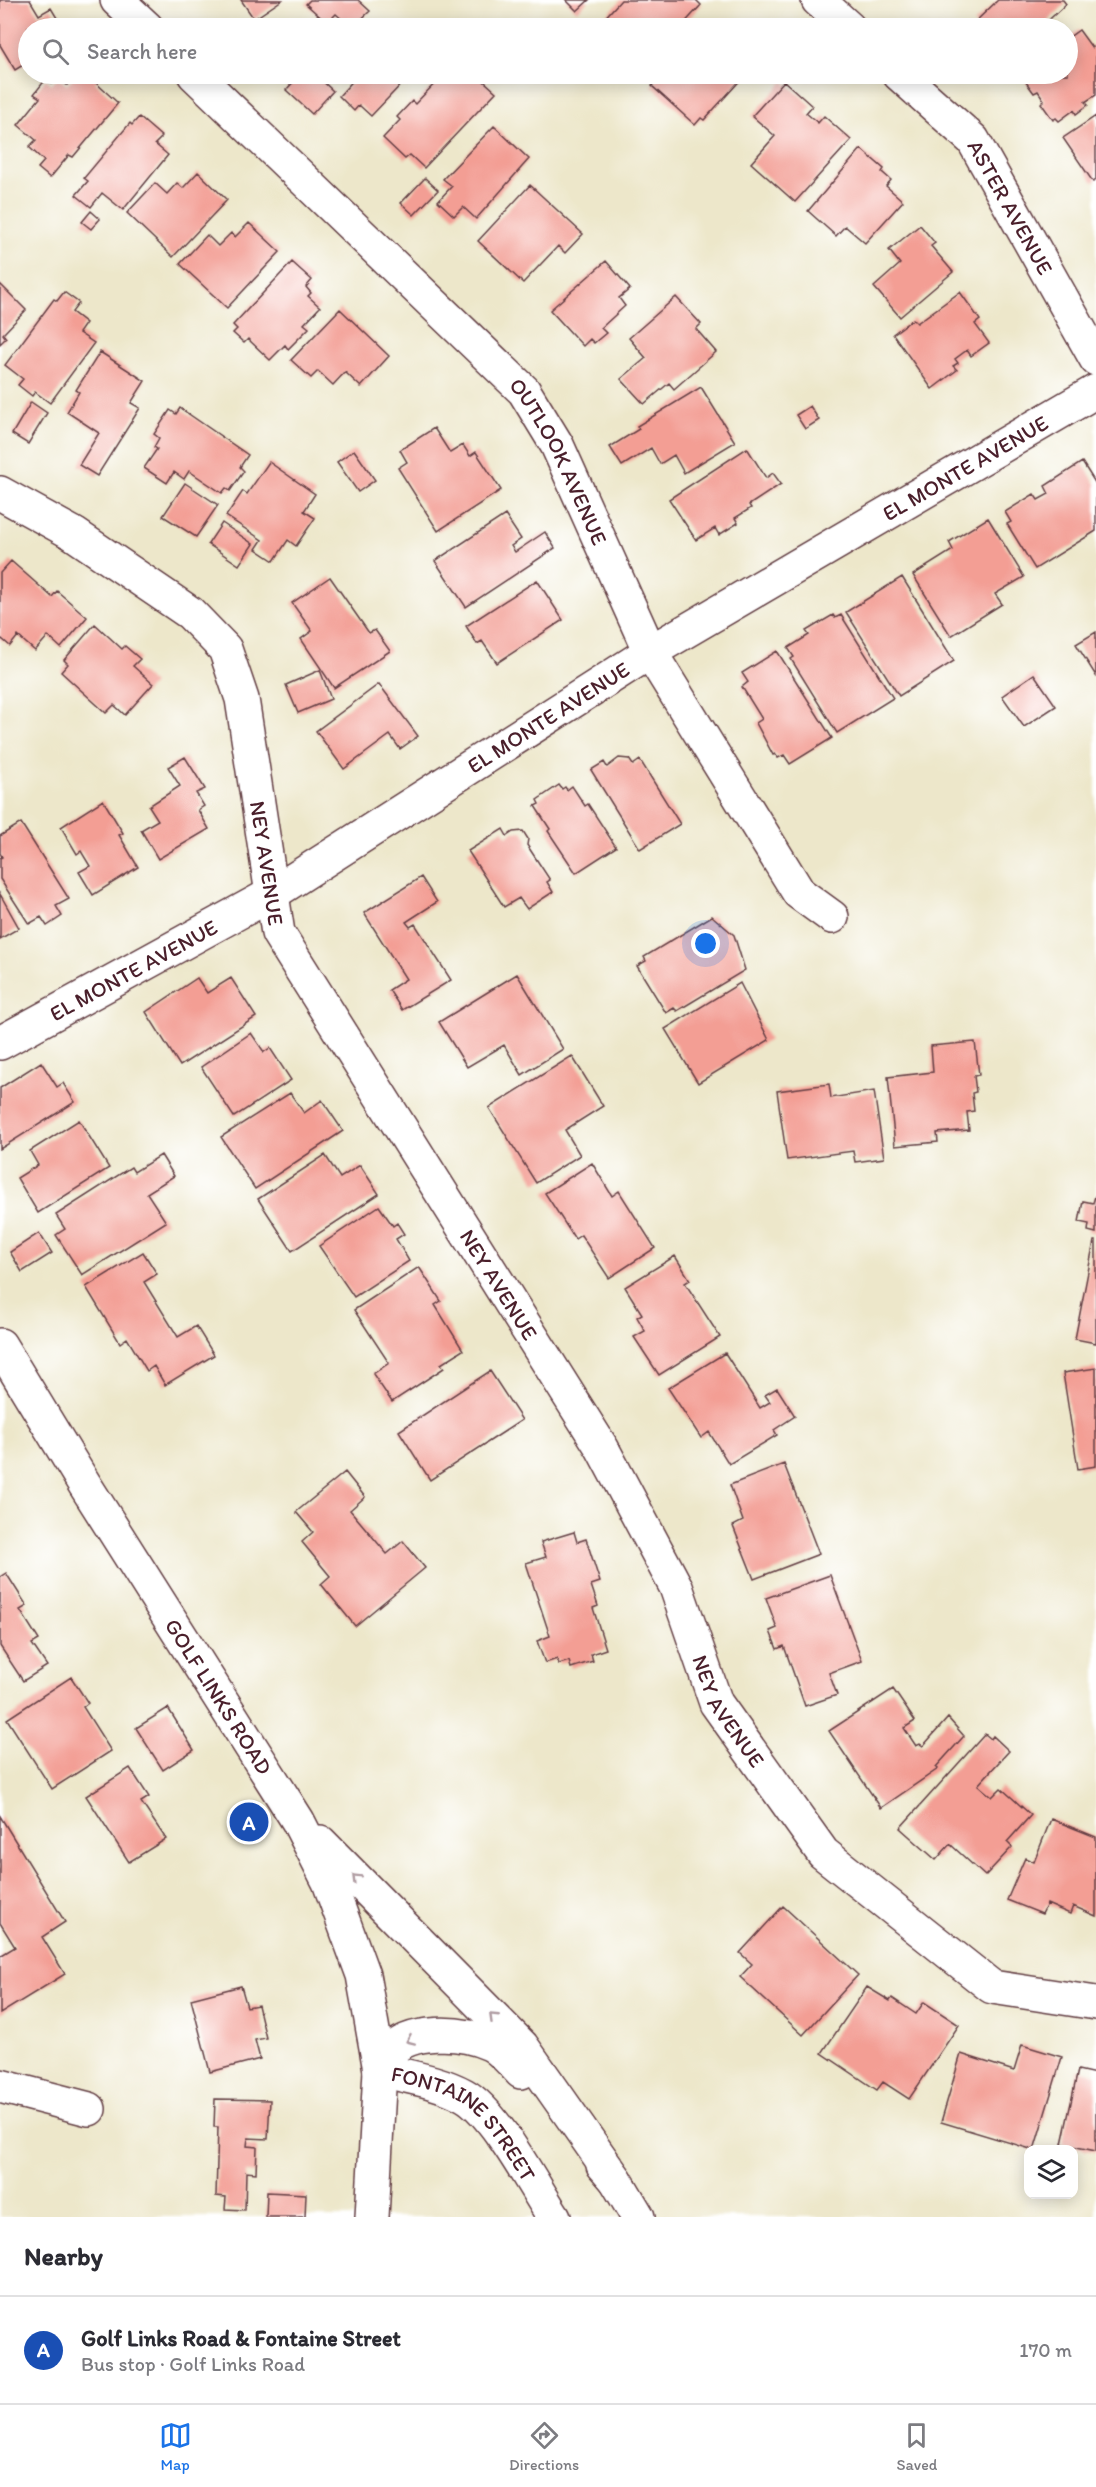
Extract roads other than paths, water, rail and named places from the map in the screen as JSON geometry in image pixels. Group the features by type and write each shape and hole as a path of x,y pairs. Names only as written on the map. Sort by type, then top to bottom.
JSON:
{"street":[{"path":"117,0 136,18"},
{"path":"818,0 838,18"},
{"name":"OUTLOOK AVENUE","path":"204,84 524,392 557,445 650,652 799,893 832,917"},
{"name":"ASTER AVENUE","path":"910,84 973,140 1096,359"},
{"name":"EL MONTE AVENUE","path":"0,1043 270,895 650,652 1096,391"},
{"name":"NEY AVENUE","path":"0,494 74,534 190,613 225,649 243,699 270,895 278,933 602,1448 676,1587 716,1703 823,1853 992,1987 1096,2003"},
{"name":"GOLF LINKS ROAD","path":"0,1345 85,1485 298,1821 329,1882 363,1975 380,2070 372,2217"},
{"path":"298,1821 522,2046 616,2180"},
{"name":"FONTAINE STREET","path":"554,2217 487,2114 465,2096 442,2085 380,2070 388,2054 404,2041 417,2035 456,2035 491,2044 513,2064 616,2180 638,2217"},
{"path":"0,2086 89,2109"}],"place":[{"name":"Golf Links Road & Fontaine Street","path":"249,1822"}]}
